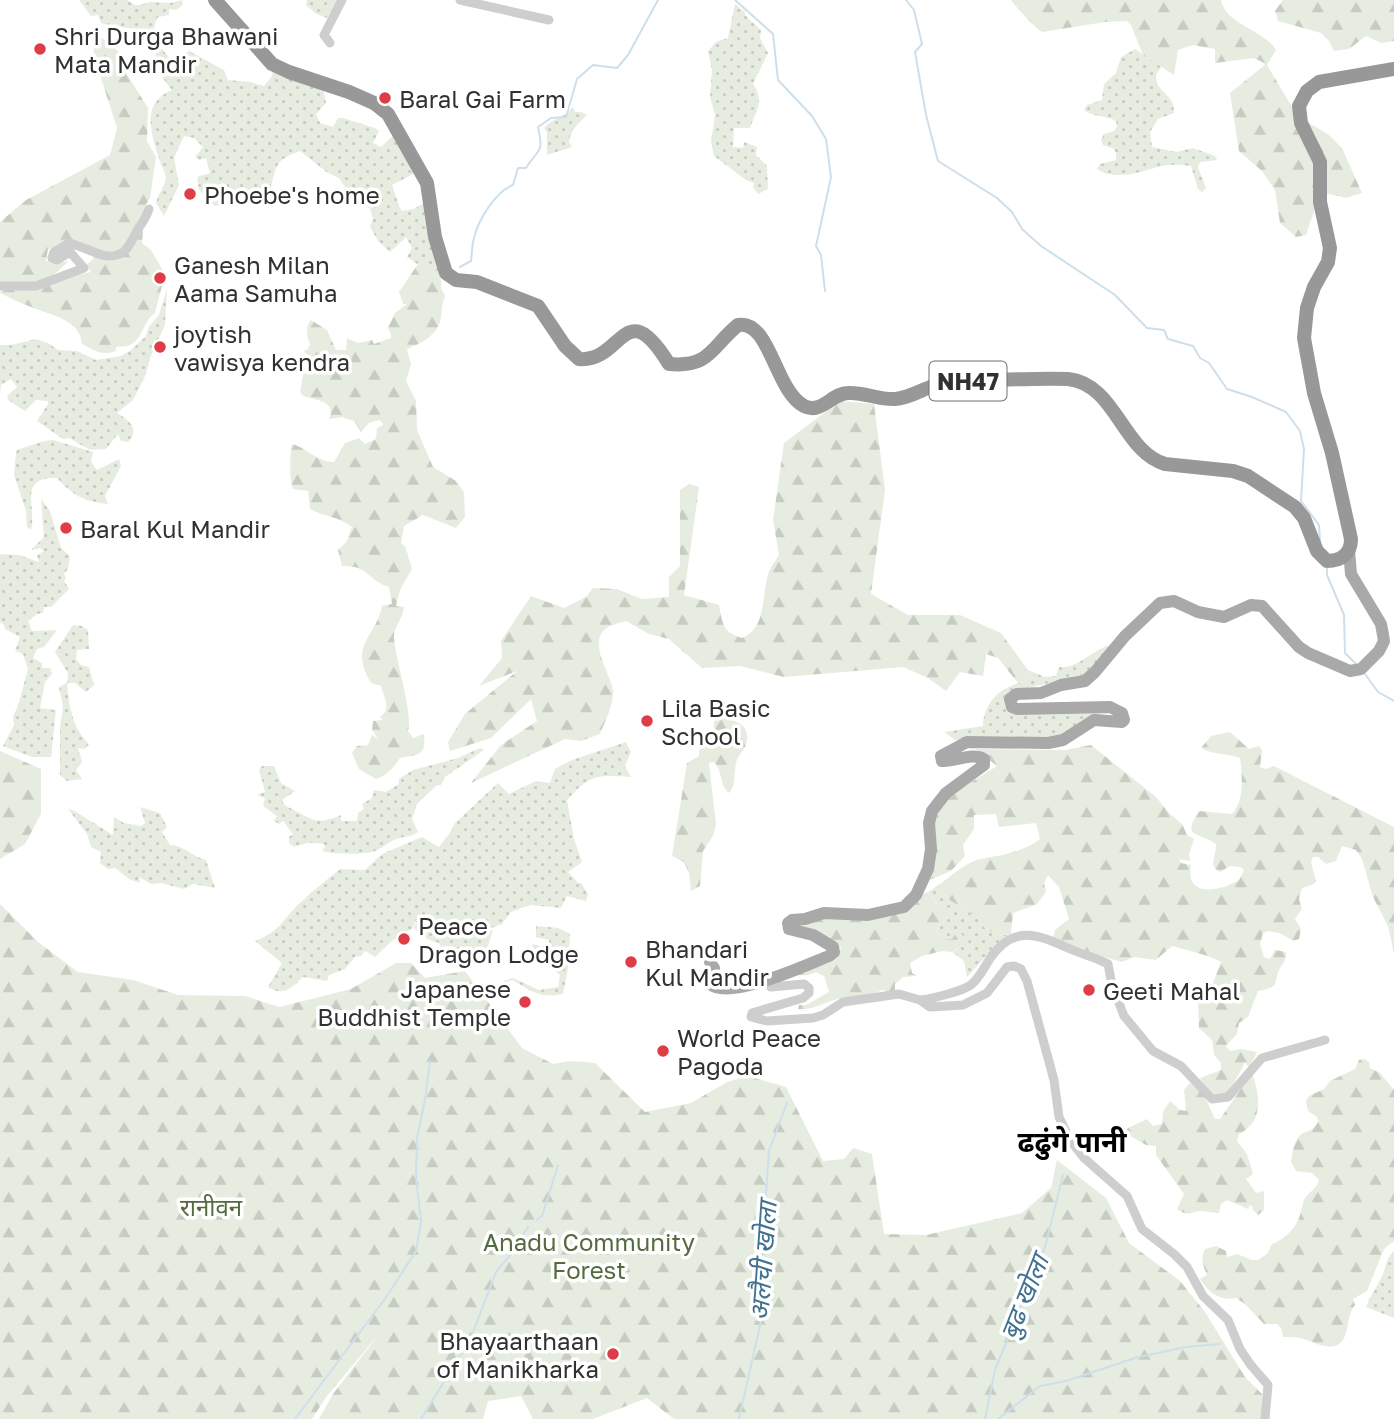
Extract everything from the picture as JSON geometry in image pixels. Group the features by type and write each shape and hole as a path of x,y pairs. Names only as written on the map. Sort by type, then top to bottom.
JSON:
{"highway":[{"name":"NH47","path":"215,0 272,64 361,97 388,114 427,183 435,237 446,272 456,280 477,282 538,306 565,346 579,359 595,358 633,330 647,335 670,364 696,363 709,355 730,331 745,324 757,331 766,344 783,386 809,408 818,407 847,393 894,399 950,382 1041,379 1081,382 1106,402 1143,452 1154,461 1233,471 1248,476 1295,507 1304,518 1322,558 1327,561 1339,559 1349,550"},
{"path":"1349,550 1351,539 1332,453 1314,393 1304,338 1307,307 1314,287 1328,262 1330,248 1320,202 1320,162 1301,123 1299,106 1307,91 1319,82 1394,69"}],"main road":[{"path":"710,962 714,968 710,984 716,989 725,990 764,981 834,952 833,947 813,935 789,929 788,923 792,920 824,913 880,914 899,909 911,900 928,869 931,849 929,823 932,811 946,793 984,765 984,759 978,756 945,761 940,759 943,754 967,742 1057,742 1094,720 1122,722 1122,713 1110,707 1017,709 1012,707 1010,699 1017,694 1041,693 1061,685 1085,681 1125,636 1160,603 1174,601 1198,612 1224,617 1251,605 1262,606 1299,647 1308,653 1350,671 1361,669 1380,651 1384,641 1381,624 1351,574 1349,550"}],"street":[{"path":"330,43 324,34 342,0"},
{"path":"460,0 488,3 549,20"},
{"path":"0,286 36,286 84,268 70,253 57,260 52,258 54,252 69,243 108,256 120,254 132,244 149,209"},
{"path":"764,981 771,987 804,984 809,988 809,993 803,998 751,1013 751,1017 756,1020 813,1018 843,1002 899,995 920,1000 938,998 973,983 1006,940 1032,935 1096,957 1108,964 1112,985 1124,1016 1153,1051 1181,1066 1212,1099 1228,1097 1262,1058 1325,1040"},
{"path":"920,1000 930,1007 963,1005 987,993 1007,967 1021,969 1027,981 1054,1080 1059,1117 1070,1140 1084,1158 1127,1196 1142,1229 1187,1267 1203,1296 1228,1320 1240,1349 1268,1385 1265,1419"}],"green space":[{"path":"79,0 127,0 140,5 182,0 183,5 176,10 169,9 169,15 158,17 155,23 159,45 171,59 174,60 189,51 224,70 228,80 264,86 272,76 273,67 323,87 326,103 316,114 320,123 333,127 338,118 343,118 375,128 379,131 373,143 381,147 394,135 417,172 392,185 402,211 414,209 425,202 441,280 407,257 412,248 406,237 390,252 378,241 370,227 373,218 370,209 348,191 339,178 328,173 300,151 281,161 270,190 255,196 241,189 231,205 215,206 199,190 197,177 210,173 206,158 199,160 195,157 203,147 194,138 184,136 174,158 179,185 164,216 156,203 166,177 154,141 151,121 155,103 172,90 158,66 154,44 144,33 101,23 98,15 91,16"},
{"path":"307,0 340,0 327,18 306,5"},
{"path":"1011,0 1221,0 1230,15 1263,37 1276,50 1267,65 1298,117 1328,134 1342,148 1362,193 1346,198 1325,193 1317,202 1306,235 1296,237 1280,223 1275,190 1262,171 1239,151 1230,93 1266,64 1254,58 1215,63 1215,49 1193,45 1178,50 1174,75 1143,55 1127,21 1042,32"},
{"path":"1283,0 1394,0 1394,41 1381,43 1366,36 1349,49 1334,51 1321,33 1278,21 1275,11"},
{"path":"735,4 761,30 760,38 768,53 753,84 759,101 750,128 734,128 733,147 743,148 744,142 757,147 756,155 767,166 768,189 758,194 753,187 754,183 714,156 711,142 715,115 710,97 712,70 708,51 716,42 728,38"},
{"path":"98,35 118,51 126,73 148,108 147,141 156,157 150,198 145,206 142,243 151,250 165,274 155,313 140,336 132,344 116,347 116,351 106,353 82,344 76,329 63,319 0,293 3,287 35,289 91,272 86,265 92,260 97,249 69,241 48,249 46,261 69,261 45,280 31,284 0,284 0,222 26,200 110,155 117,128 94,56 93,36"},
{"path":"1135,49 1162,67 1156,75 1157,81 1174,106 1174,113 1158,119 1150,132 1152,147 1176,152 1193,148 1215,156 1217,160 1200,162 1198,167 1206,188 1202,192 1198,189 1191,166 1166,165 1121,175 1097,169 1100,164 1116,160 1114,149 1103,145 1101,140 1104,134 1114,131 1117,127 1116,121 1084,110 1087,105 1102,100 1104,84 1116,73 1121,57"},
{"path":"573,107 575,112 587,115 571,134 569,142 572,147 547,155 547,132 544,128"},
{"path":"418,264 441,280 445,296 436,330 425,340 407,349 411,364 406,381 416,401 417,430 433,467 456,481 464,492 465,517 456,528 423,515 404,526 401,543 405,546 412,569 400,590 396,606 404,607 394,638 408,712 408,731 413,738 424,734 424,747 416,755 400,758 393,768 376,779 359,769 352,753 357,746 368,745 372,735 378,739 372,730 373,721 383,720 380,717 386,710 381,686 371,683 362,659 366,642 382,606 392,604 389,587 363,570 342,566 338,550 347,541 352,527 310,509 308,491 293,489 291,454 292,444 322,460 334,462 345,443 359,438 365,444 376,439 377,428 383,425 380,420 369,423 361,432 354,421 342,417 329,419 331,413 328,405 303,396 300,391 302,369 308,356 304,351 310,344 308,325 311,320 327,330 336,350 346,350 347,338 358,343 372,340 374,344 391,338 388,328 395,313 407,304 403,304 399,292"},
{"path":"167,288 165,325 146,374 133,400 117,413 132,425 133,433 128,442 121,441 118,434 106,449 90,450 69,438 63,439 37,421 48,401 36,400 25,411 8,400 7,396 17,387 11,379 1,385 0,394 0,345 36,339 58,350 77,351 96,360 121,356 145,337 159,315"},
{"path":"840,401 874,404 885,490 871,594 908,615 960,615 1001,633 1028,670 1026,682 1018,683 998,658 986,654 983,676 960,672 946,691 928,678 903,667 784,677 740,666 702,668 669,639 649,634 626,621 605,629 600,636 600,651 613,696 600,734 581,741 565,739 471,783 501,745 537,721 531,699 491,738 450,751 448,742 465,714 517,671 479,686 502,658 501,641 531,596 564,608 586,597 593,588 617,589 642,599 669,597 669,577 680,566 680,490 689,484 699,487 684,595 719,605 723,622 731,633 742,638 751,633 760,617 770,569 779,555 773,520 784,443"},
{"path":"53,440 93,452 91,462 97,470 119,459 121,466 105,496 108,504 80,497 57,478 37,482 31,495 31,530 27,527 26,511 14,475 16,453 17,450"},
{"path":"41,499 50,511 61,548 70,556 68,569 64,574 64,581 69,589 51,607 44,607 43,613 28,621 32,631 57,630 44,647 37,649 33,658 42,663 42,668 50,668 52,674 45,682 40,708 56,710 51,757 32,757 3,746 14,725 13,716 28,669 23,654 15,651 20,637 5,629 0,622 0,554 19,555 39,562 37,555 44,551 40,548 31,550 44,537"},
{"path":"73,625 82,626 88,630 89,649 77,650 76,659 81,665 89,667 94,685 86,692 75,683 67,683 68,673 55,652"},
{"path":"1110,645 1087,675 1027,688 1008,702 1098,713 1113,718 1098,717 1060,738 955,740 944,732 983,726 991,702 1009,687 1026,682 1028,670 1045,677 1056,676 1059,667 1079,662"},
{"path":"67,683 72,716 89,744 85,749 78,748 82,762 76,770 82,779 67,781 60,775 60,727 63,707 59,687"},
{"path":"718,718 744,727 746,745 737,760 733,786 729,793 717,766 714,762 709,763 716,825 713,836 703,851 700,886 691,891 689,873 684,862 672,856 687,763 699,756 700,739 704,735 714,738 714,722"},
{"path":"1230,732 1249,749 1259,746 1262,750 1260,767 1265,769 1274,766 1394,827 1394,953 1388,926 1373,897 1362,859 1356,850 1342,846 1336,861 1326,864 1318,857 1313,857 1311,862 1316,881 1302,888 1299,899 1302,909 1295,919 1301,929 1299,939 1294,941 1268,931 1263,933 1260,944 1264,957 1270,959 1275,950 1286,952 1285,959 1275,984 1258,991 1248,1017 1239,1023 1237,1034 1226,1046 1230,1051 1241,1049 1257,1052 1249,1068 1245,1062 1227,1093 1209,1094 1200,1078 1221,1070 1221,1063 1214,1055 1212,1040 1199,1028 1198,1000 1212,986 1221,962 1172,946 1156,960 1134,957 1122,962 1076,949 1053,938 1055,930 1069,919 1059,887 1048,875 1044,883 1046,892 1037,904 1013,913 1011,934 998,936 984,927 977,917 948,899 937,886 976,860 1012,852 1040,839 1036,823 999,827 996,814 974,815 974,829 963,845 965,856 951,871 930,880 935,834 933,814 949,796 997,766 975,749 1065,750 1091,745 1156,797 1182,824 1187,835 1194,839 1189,854 1190,861 1179,859 1181,863 1191,865 1190,876 1193,883 1198,888 1223,887 1239,880 1244,870 1230,866 1220,872 1216,870 1213,863 1216,844 1194,833 1192,826 1199,811 1232,814 1239,802 1242,788 1240,758 1201,748 1211,736"},
{"path":"626,742 631,752 625,766 631,777 595,778 582,785 567,800 574,839 582,862 568,872 581,883 588,894 586,901 567,896 561,908 530,905 511,912 502,924 474,934 421,917 416,920 412,929 393,940 375,957 365,951 361,956 355,957 345,969 329,975 327,981 303,977 291,988 283,991 268,987 282,963 255,941 277,929 294,908 340,869 365,870 382,854 422,837 439,847 454,824 498,783 509,794 536,781 550,783 555,769 572,760"},
{"path":"480,748 484,750 445,777 441,785 437,785 417,804 412,819 418,832 394,840 372,852 327,852 322,851 324,844 315,843 294,847 289,843 289,837 293,834 283,821 279,824 274,821 277,816 263,806 265,798 257,795 265,792 259,770 262,766 274,766 281,783 295,791 282,800 286,806 316,820 327,820 341,815 341,821 357,821 358,813 364,809 362,804 372,798 374,790 386,792 413,770 458,758"},
{"path":"0,751 41,769 41,814 25,844 0,859"},
{"path":"140,807 160,813 167,827 162,832 170,845 206,860 215,888 193,884 184,889 161,883 151,884 139,877 140,883 129,879 115,868 108,869 100,863 101,852 91,847 87,834 68,809 113,835 114,817 124,823 141,826 145,823"},
{"path":"937,886 948,899 977,917 984,927 998,936 1011,934 1000,941 967,977 964,961 952,952 958,949 952,939 941,941 936,930 948,918 928,892"},
{"path":"928,892 936,903 950,908 948,918 936,930 941,940 952,939 958,931 969,941 952,952 942,951 922,956 910,963 912,973 917,976 903,977 895,984 895,993 882,990 798,1009 799,1005 806,1005 829,992 824,976 816,972 788,976 836,954 842,948 795,927 830,914 862,917"},
{"path":"0,904 38,942 78,972 133,980 178,995 245,996 279,1007 351,989 396,963 411,963 425,978 465,971 522,1048 553,1064 570,1061 595,1063 645,1112 691,1103 727,1082 748,1076 786,1087 823,1161 844,1159 853,1148 872,1154 884,1234 926,1235 1022,1213 1051,1188 1057,1160 1106,1198 1129,1243 1180,1281 1205,1312 1245,1377 1262,1394 1263,1419 674,1419 647,1398 593,1419 533,1419 521,1396 488,1401 483,1419 319,1419 333,1394 379,1334 327,1396 312,1419 0,1419"},
{"path":"422,918 449,930 471,935 493,930 488,946 479,954 469,955 452,946 440,947 439,943 422,936 414,928 416,921"},
{"path":"536,926 559,928 570,934 563,994 537,993 513,980 505,982 501,996 503,981 513,978 539,990 558,987 560,975 535,956 532,944 549,948 549,940 536,937"},
{"path":"1364,1059 1394,1090 1394,1241 1384,1249 1367,1291 1353,1299 1355,1305 1345,1336 1336,1346 1330,1347 1300,1338 1283,1337 1277,1324 1264,1324 1245,1304 1236,1298 1224,1298 1211,1292 1200,1279 1207,1275 1203,1265 1205,1249 1216,1246 1226,1251 1227,1257 1237,1254 1258,1260 1267,1254 1272,1244 1293,1228 1305,1198 1319,1180 1312,1173 1296,1171 1291,1162 1297,1139 1318,1122 1317,1117 1308,1111 1306,1101 1309,1096 1324,1089 1330,1081 1355,1069 1359,1060"},
{"path":"1252,1073 1258,1108 1253,1123 1239,1134 1237,1141 1247,1154 1253,1174 1246,1179 1256,1193 1264,1191 1264,1210 1258,1215 1250,1205 1248,1209 1227,1200 1221,1204 1219,1213 1183,1213 1177,1209 1184,1194 1156,1155 1156,1146 1146,1145 1125,1133 1128,1128 1147,1119 1153,1126 1162,1124 1163,1112 1170,1101 1180,1110 1186,1111 1184,1090 1190,1083 1203,1093 1215,1119 1220,1119"},
{"path":"1394,1251 1394,1318 1366,1307"}],"waterway":[{"path":"460,267 471,261 476,231 489,207 500,193 513,185 518,168 526,168 539,150 538,127 551,118 566,117 577,79 593,65 617,68 628,55 658,0"},
{"path":"735,0 773,34 778,80 812,116 826,139 831,177 816,246 821,255 825,291"},
{"path":"906,0 914,10 922,44 915,52 926,115 938,161 997,198 1012,212 1022,229 1041,246 1115,295 1147,328 1164,330 1168,339 1193,346 1227,389 1286,412 1300,431 1304,449 1301,501 1319,525 1320,541"},
{"path":"1327,566 1327,575 1344,615 1345,653 1356,664"},
{"path":"1365,674 1378,692 1394,701"},
{"path":"295,1419 387,1296 416,1251 421,1221 416,1178 417,1138 430,1061"},
{"name":"अलैची खोला","path":"739,1419 761,1321 762,1251 769,1151 787,1103"},
{"path":"537,1220 542,1216 558,1165"},
{"name":"बुढ खोला","path":"985,1419 995,1370 1045,1247 1063,1175"},
{"path":"421,1419 471,1338 496,1272 528,1227"},
{"name":"बुढ खोला","path":"998,1419 1040,1386 1066,1381 1135,1358 1185,1347 1219,1344"}],"place":[{"name":"Shri Durga Bhawani Mata Mandir","path":"40,49"},
{"name":"Baral Gai Farm","path":"385,98"},
{"name":"Phoebe's home","path":"190,194"},
{"name":"Ganesh Milan Aama Samuha","path":"160,278"},
{"name":"joytish vawisya kendra","path":"160,347"},
{"name":"Baral Kul Mandir","path":"66,528"},
{"name":"Lila Basic School","path":"647,721"},
{"name":"Peace Dragon Lodge","path":"404,939"},
{"name":"Bhandari Kul Mandir","path":"631,962"},
{"name":"Geeti Mahal","path":"1089,990"},
{"name":"Japanese Buddhist Temple","path":"525,1002"},
{"name":"World Peace Pagoda","path":"663,1051"},
{"name":"Bhayaarthaan of Manikharka","path":"613,1354"}],"district":[{"name":"ढढुंगे पानी","path":"1072,1141"}],"park label":[{"name":"रानीवन","path":"211,1206"},
{"name":"Anadu Community Forest","path":"589,1255"}]}
